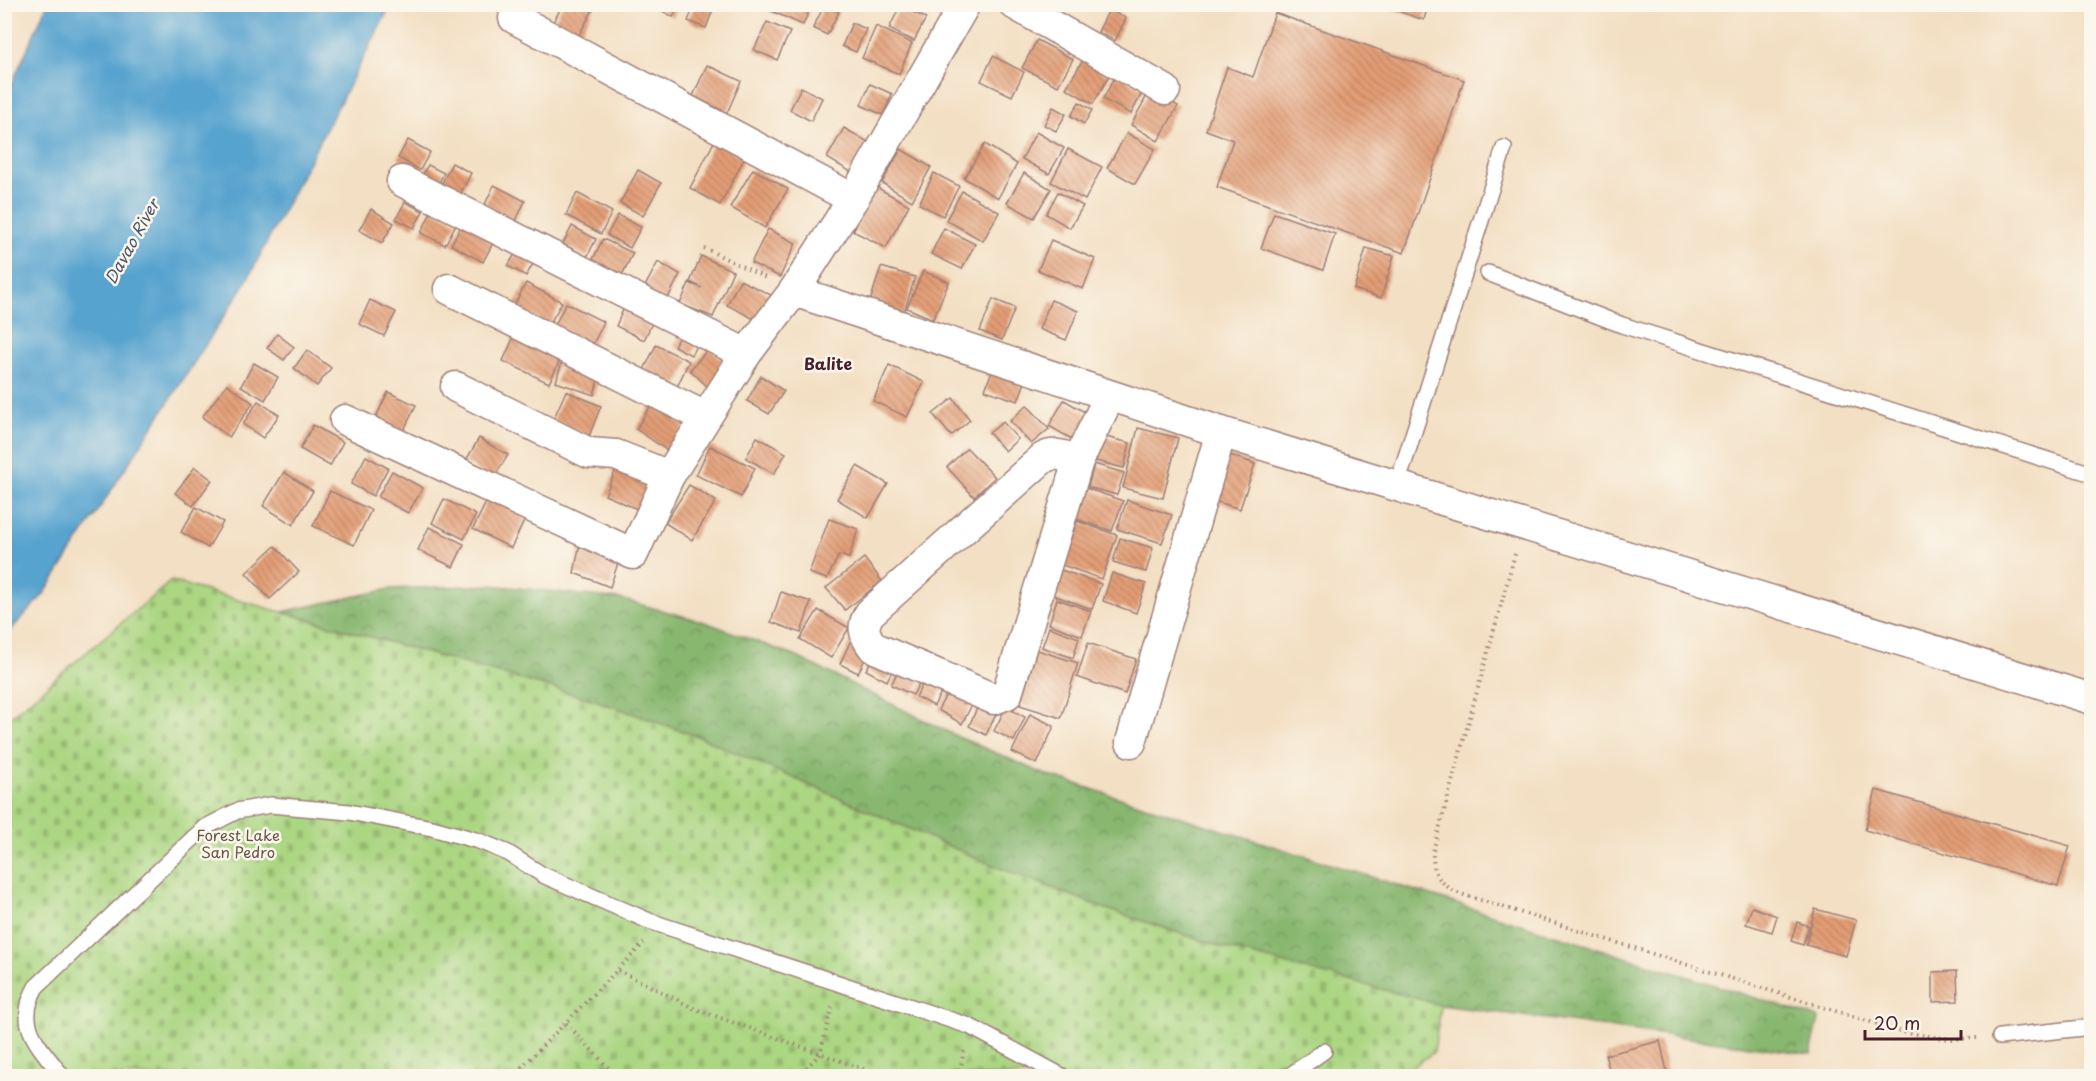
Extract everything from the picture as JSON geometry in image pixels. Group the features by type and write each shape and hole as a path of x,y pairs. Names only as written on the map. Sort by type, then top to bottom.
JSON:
{"street":[{"path":"345,420 633,554 669,476 746,354 794,291 853,200 965,4"},
{"path":"1014,4 1165,90"},
{"path":"514,18 853,200"},
{"path":"402,181 746,354"},
{"path":"449,289 705,417"},
{"path":"794,291 1109,397 2091,699"},
{"path":"456,387 589,453 616,455 669,476"},
{"path":"1078,461 1059,454 1050,454 1043,458 870,613 864,621 863,629 873,647 994,699 1007,694 1078,461 1109,397"},
{"path":"1131,742 1221,432"}],"lane":[{"path":"1397,485 1504,148"},
{"path":"1488,273 1622,325 2091,474"},
{"path":"62,1077 28,1029 27,1007 36,987 204,828 237,811 271,806 349,812 432,828 479,841 508,853 543,875 662,926 969,1026 1062,1077"},
{"path":"2000,1037 2091,1027"},
{"path":"1289,1077 1324,1051"}],"path":[{"path":"704,248 794,291"},
{"path":"1524,524 1433,851 1432,866 1437,877 1458,893 1906,1033 1950,1039 2000,1037"},
{"path":"513,1077 662,926"},
{"path":"618,970 693,1008 884,1077"},
{"path":"798,1077 820,1054 838,983"},
{"path":"566,1023 616,1077"}],"green space":[{"name":"Forest Lake San Pedro","path":"171,581 594,700 702,738 992,865 1106,909 1221,947 1441,1005 1434,1052 1399,1076 5,1076 4,722"},
{"path":"491,585 620,599 705,622 795,656 950,733 1044,774 1819,1018 1811,1054 1441,1005 1221,947 1106,909 992,865 702,738 594,700 282,612 390,589"}],"water":[{"name":"Davao River","path":"47,5 391,5 245,284 44,594 5,636 5,99"}],"building":[{"path":"563,4 596,4 578,37 553,23"},
{"path":"650,4 680,4 673,17"},
{"path":"695,4 715,4 706,28 688,21"},
{"path":"771,4 812,4 803,25 769,10"},
{"path":"825,4 839,12 827,35 813,28"},
{"path":"1377,4 1428,4 1424,20"},
{"path":"900,6 926,18 914,41 889,29"},
{"path":"1109,10 1126,18 1115,41 1098,32"},
{"path":"1275,13 1464,80 1404,253 1217,187 1233,140 1206,130 1227,67 1253,77"},
{"path":"767,22 790,32 777,60 754,50"},
{"path":"852,23 866,29 856,52 842,46"},
{"path":"876,26 912,43 899,74 862,58"},
{"path":"1037,40 1073,59 1058,86 1022,68"},
{"path":"993,56 1024,72 1012,96 981,81"},
{"path":"1083,60 1109,76 1093,104 1066,88"},
{"path":"707,65 741,81 727,113 693,96"},
{"path":"1116,75 1144,89 1131,114 1103,99"},
{"path":"870,84 892,94 883,115 861,105"},
{"path":"801,87 822,98 811,121 790,110"},
{"path":"1150,90 1178,106 1158,141 1131,125"},
{"path":"1079,102 1092,110 1084,124 1071,116"},
{"path":"1053,107 1066,114 1056,131 1044,125"},
{"path":"844,128 868,142 851,172 827,158"},
{"path":"1036,132 1064,148 1049,174 1022,159"},
{"path":"1127,133 1155,149 1135,184 1107,168"},
{"path":"408,140 430,152 420,170 398,158"},
{"path":"714,142 744,159 720,205 690,188"},
{"path":"985,144 1017,164 998,198 964,178"},
{"path":"901,149 931,167 912,201 882,183"},
{"path":"1068,149 1102,167 1085,200 1051,182"},
{"path":"452,163 471,173 459,197 440,187"},
{"path":"428,165 444,173 435,191 419,181"},
{"path":"753,169 788,189 765,228 730,207"},
{"path":"638,170 661,183 643,216 620,203"},
{"path":"934,173 959,186 943,216 919,204"},
{"path":"1024,173 1051,189 1034,218 1007,203"},
{"path":"494,185 525,201 513,227 482,211"},
{"path":"876,187 909,205 886,248 853,231"},
{"path":"962,191 999,212 983,241 946,220"},
{"path":"1058,192 1083,206 1070,228 1046,214"},
{"path":"577,193 612,212 601,234 566,215"},
{"path":"405,202 423,211 414,228 396,219"},
{"path":"371,209 394,223 382,243 359,230"},
{"path":"432,210 457,222 445,245 421,233"},
{"path":"1274,213 1335,234 1323,270 1261,248"},
{"path":"618,215 641,227 630,248 607,235"},
{"path":"464,221 495,239 483,262 451,245"},
{"path":"572,226 596,239 587,257 563,244"},
{"path":"944,228 975,244 962,269 931,254"},
{"path":"768,229 796,243 780,277 751,263"},
{"path":"603,239 633,253 620,279 590,265"},
{"path":"1051,240 1095,259 1083,289 1038,270"},
{"path":"519,247 537,257 526,276 508,266"},
{"path":"1366,248 1394,256 1381,298 1354,289"},
{"path":"701,256 733,271 713,317 680,304 689,283 702,288 690,282"},
{"path":"658,262 680,274 665,304 642,292"},
{"path":"881,267 915,277 903,316 869,305"},
{"path":"923,271 949,282 933,319 907,308"},
{"path":"740,280 771,295 758,321 727,305"},
{"path":"526,283 562,302 549,325 514,306"},
{"path":"993,299 1015,308 1002,340 980,331"},
{"path":"370,300 396,312 384,336 359,324"},
{"path":"1051,300 1078,311 1066,340 1039,329"},
{"path":"566,303 604,322 592,346 554,327"},
{"path":"626,303 655,317 644,340 616,326"},
{"path":"683,329 700,339 691,355 674,346"},
{"path":"277,334 294,347 284,360 267,348"},
{"path":"515,334 562,356 549,383 503,361"},
{"path":"656,345 689,361 677,387 643,372"},
{"path":"709,348 733,370 713,392 690,370"},
{"path":"307,350 331,368 317,386 294,368"},
{"path":"562,361 600,373 594,395 556,382"},
{"path":"254,363 278,377 265,400 241,386"},
{"path":"889,365 924,382 907,417 873,401"},
{"path":"994,365 1027,377 1018,401 985,390"},
{"path":"761,376 784,391 769,414 747,401"},
{"path":"227,384 253,403 229,437 202,417"},
{"path":"566,391 601,406 589,436 553,420"},
{"path":"388,392 416,405 403,432 375,419"},
{"path":"953,398 970,420 951,436 933,414"},
{"path":"1064,400 1092,416 1077,442 1049,426"},
{"path":"258,401 279,415 263,438 243,424"},
{"path":"653,402 686,424 668,451 636,429"},
{"path":"1027,405 1049,429 1031,444 1010,421"},
{"path":"1003,422 1018,439 1005,451 989,433"},
{"path":"313,425 343,442 330,466 300,449"},
{"path":"1138,428 1178,438 1163,498 1123,488"},
{"path":"1102,436 1130,443 1124,468 1096,461"},
{"path":"757,437 786,453 774,474 746,458"},
{"path":"479,438 508,455 493,479 465,462"},
{"path":"710,446 755,468 741,497 696,475"},
{"path":"967,448 995,477 974,497 947,467"},
{"path":"1227,454 1255,464 1240,509 1212,500"},
{"path":"366,456 388,468 373,496 351,484"},
{"path":"620,460 653,474 637,509 605,495"},
{"path":"1094,464 1124,473 1117,495 1088,487"},
{"path":"857,466 888,484 868,518 837,499"},
{"path":"195,467 212,480 193,506 175,493"},
{"path":"392,471 423,488 408,513 378,497"},
{"path":"284,472 313,491 293,525 263,506"},
{"path":"689,485 716,501 692,540 665,523"},
{"path":"1086,488 1123,501 1112,531 1076,519"},
{"path":"330,491 371,510 354,545 313,526"},
{"path":"491,492 529,511 511,548 473,529"},
{"path":"444,499 476,515 464,539 432,523"},
{"path":"1127,500 1172,515 1162,543 1117,529"},
{"path":"196,507 223,522 208,548 181,532"},
{"path":"829,519 858,529 849,558 839,555 827,579 809,573"},
{"path":"1077,521 1117,535 1102,579 1062,565"},
{"path":"429,527 464,544 453,567 418,550"},
{"path":"581,538 620,557 610,587 574,573"},
{"path":"1120,538 1153,548 1146,572 1113,562"},
{"path":"275,546 299,572 270,599 246,573"},
{"path":"864,558 882,581 845,610 826,588"},
{"path":"1061,570 1101,584 1092,609 1053,595"},
{"path":"1112,573 1146,584 1136,613 1103,601"},
{"path":"781,592 811,602 801,633 771,622"},
{"path":"1057,599 1091,611 1082,636 1049,624"},
{"path":"818,610 849,628 831,658 800,639"},
{"path":"1049,627 1079,638 1073,658 1042,647"},
{"path":"850,642 869,651 858,673 840,664"},
{"path":"1088,643 1136,659 1125,694 1077,677"},
{"path":"878,649 897,660 887,681 866,670"},
{"path":"1037,650 1078,663 1061,718 1020,705"},
{"path":"902,663 924,674 913,695 891,685"},
{"path":"927,676 945,684 934,706 916,697"},
{"path":"953,682 977,695 962,724 938,710"},
{"path":"982,697 1000,706 986,735 969,726"},
{"path":"1006,707 1025,717 1014,741 994,731"},
{"path":"1030,714 1054,726 1037,764 1012,752"},
{"path":"1876,790 2070,846 2058,886 1865,830"},
{"path":"1752,907 1777,916 1772,932 1746,924"},
{"path":"1815,909 1856,920 1846,956 1806,945"},
{"path":"1797,922 1809,926 1803,945 1791,941"},
{"path":"1957,971 1958,1001 1933,1002 1933,972"},
{"path":"1660,1041 1668,1076 1611,1076 1605,1055"}],"district":[{"name":"Balite","path":"828,363"}]}
